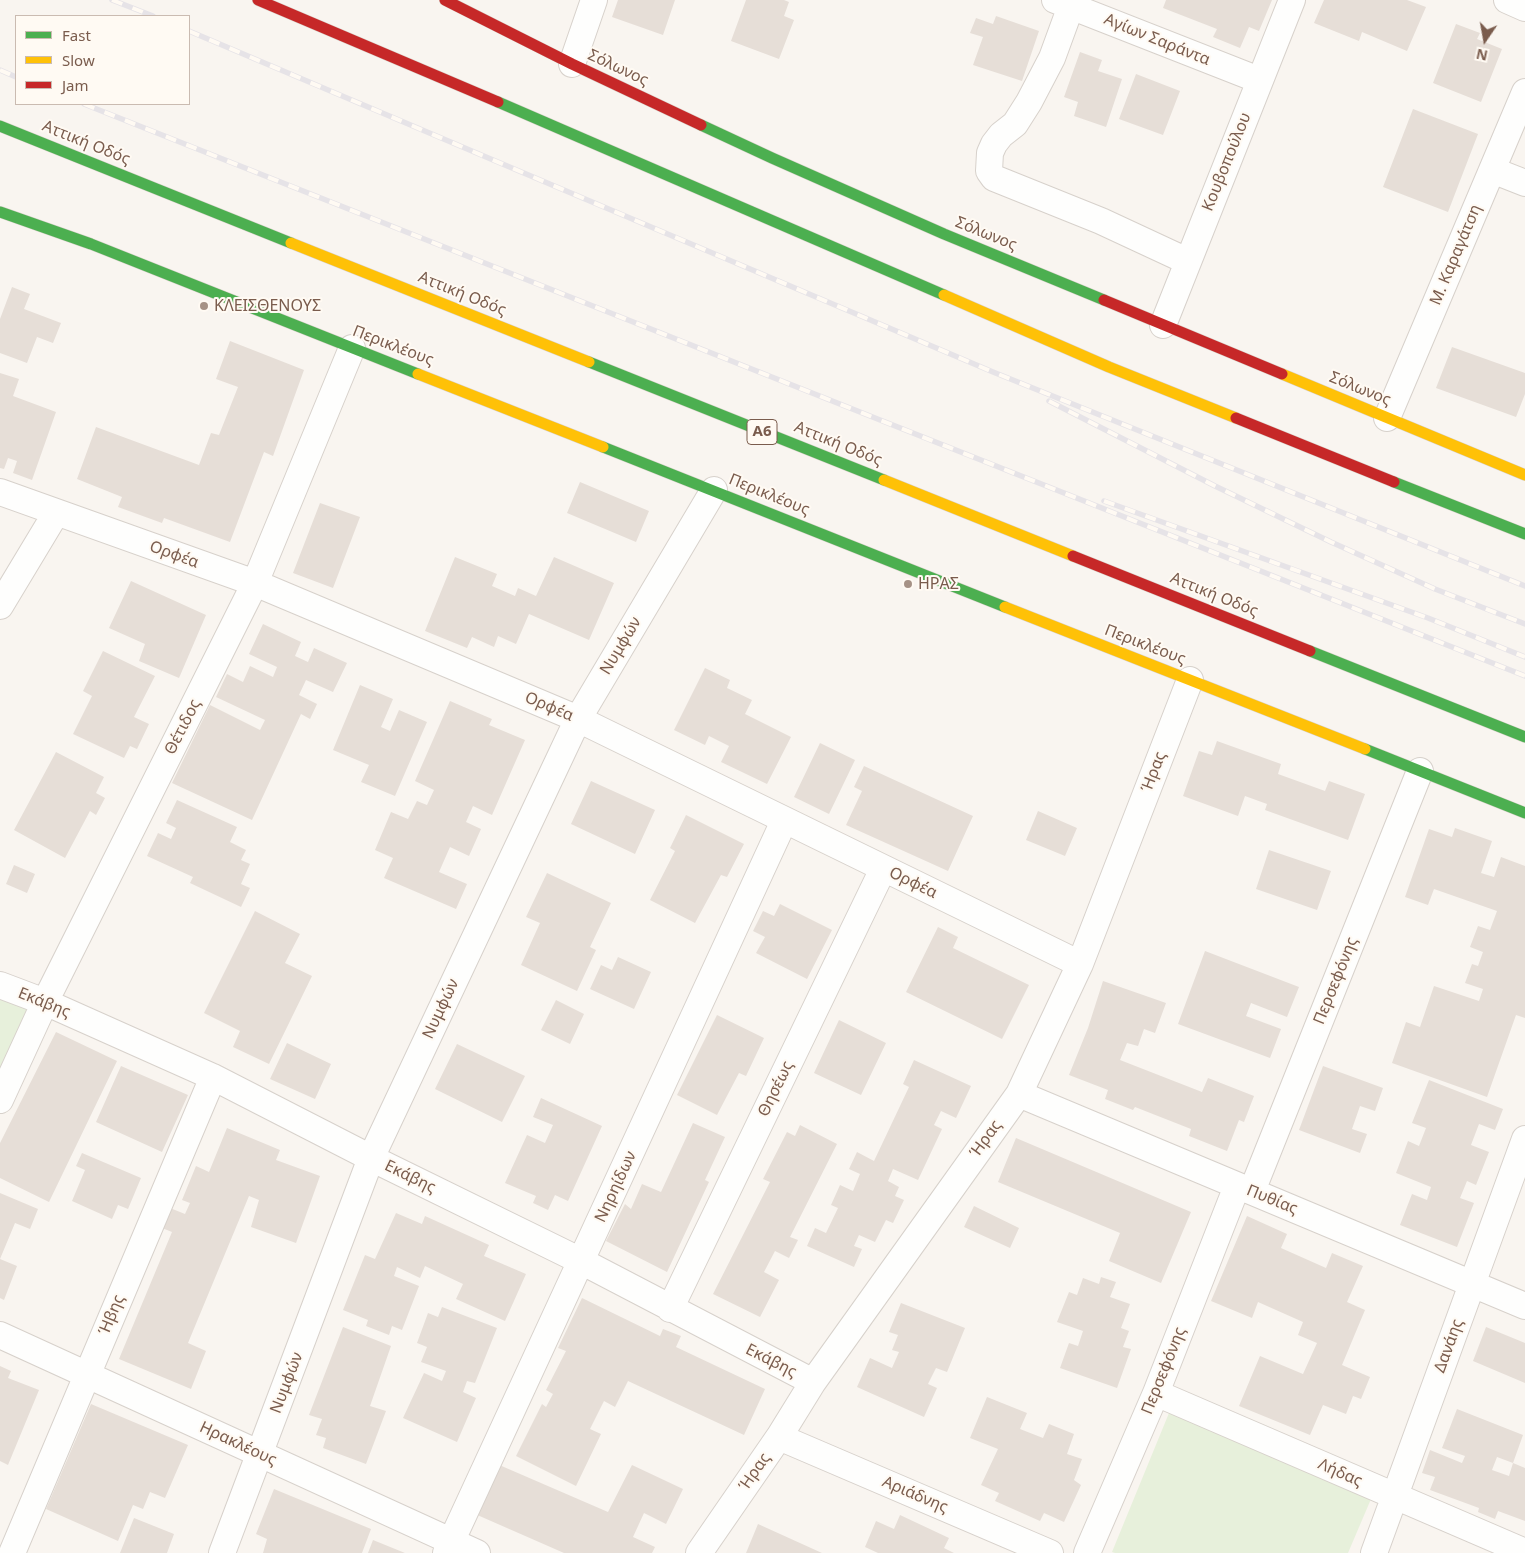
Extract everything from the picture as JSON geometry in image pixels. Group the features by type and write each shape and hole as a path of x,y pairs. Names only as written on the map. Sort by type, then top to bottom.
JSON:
{"main road":[{"path":"258,0 589,141 1109,367 1525,534"},
{"name":"Σόλωνος","path":"445,0 572,64 772,158 872,202 1163,325 1525,474"},
{"name":"Αττική Οδός","path":"0,126 1525,737"},
{"name":"Περικλέους","path":"0,212 90,244 1525,813"}],"street":[{"path":"572,64 594,0"},
{"name":"Κουβοπούλου","path":"1163,325 1292,0"},
{"path":"1507,0 1525,8"},
{"path":"1063,3 1052,58 1015,124 1001,135 994,144 988,162 989,171 994,178 1101,221 1188,261"},
{"name":"Αγίων Σαράντα","path":"1063,3 1259,80"},
{"name":"Μ. Καραγάτση","path":"1387,418 1525,92"},
{"path":"1492,170 1525,184"},
{"name":"Θέτιδος","path":"0,1100 45,1002 255,584 352,348"},
{"name":"Νυμφών","path":"222,1553 372,1158 578,719 714,490"},
{"name":"Ορφέα","path":"0,492 255,584 578,719 1080,964"},
{"path":"0,606 56,513"},
{"name":"Ήρας","path":"699,1553 779,1437 813,1382 1019,1094 1080,964 1190,680"},
{"name":"Περσεφόνης","path":"1087,1553 1244,1189 1420,771"},
{"name":"Νηρηίδων","path":"449,1547 784,821"},
{"name":"Θησέως","path":"670,1309 883,869"},
{"name":"Εκάβης","path":"0,985 45,1002 213,1077 581,1261 813,1382"},
{"name":"Ήβης","path":"12,1553 213,1077"},
{"name":"Πυθίας","path":"1019,1094 1525,1306"},
{"name":"Δανάης","path":"1374,1553 1525,1139"},
{"name":"Ηρακλέους","path":"0,1335 260,1454 449,1547 477,1553"},
{"name":"Λήδας","path":"1156,1393 1525,1552"},
{"name":"Αριάδνης","path":"779,1437 1050,1553"}],"green space":[{"path":"0,985 45,1002 0,1100"},
{"path":"1169,1413 1371,1499 1348,1553 1112,1552"}],"building":[{"path":"618,0 675,0 663,35 612,17"},
{"path":"746,0 784,0 789,2 784,16 794,20 779,59 731,41"},
{"path":"1166,0 1272,0 1259,31 1249,27 1240,48 1213,37 1217,29 1163,8"},
{"path":"1324,0 1407,0 1426,7 1407,51 1362,32 1359,41 1314,23"},
{"path":"996,16 1039,31 1022,81 973,65 983,37 970,33 976,18 993,24"},
{"path":"1456,24 1480,33 1477,39 1502,49 1481,102 1433,83"},
{"path":"1080,52 1102,60 1098,71 1122,79 1106,127 1074,116 1078,102 1064,97"},
{"path":"1136,74 1180,91 1163,135 1119,119"},
{"path":"1413,109 1478,134 1448,212 1383,187"},
{"path":"12,287 30,294 24,309 61,323 53,343 37,337 27,363 0,353 0,319"},
{"path":"230,341 304,370 273,456 264,452 230,542 164,518 162,523 118,507 122,497 77,479 96,427 199,465 211,433 219,435 238,387 216,379"},
{"path":"1452,347 1525,373 1525,394 1516,417 1436,388"},
{"path":"0,373 19,379 13,396 56,412 32,480 13,473 17,461 8,458 4,469 0,468"},
{"path":"580,482 649,511 636,542 567,513"},
{"path":"320,503 360,517 333,588 293,573"},
{"path":"455,557 497,574 492,586 515,596 518,588 536,596 554,557 614,583 589,640 529,614 516,644 498,636 494,647 472,637 467,648 425,631"},
{"path":"131,581 206,615 179,678 139,661 145,644 109,628"},
{"path":"263,624 301,642 295,656 308,662 314,648 347,663 333,692 306,680 299,695 317,704 310,719 301,714 252,820 172,783 210,705 260,730 265,720 216,697 227,674 243,682 250,666 273,677 277,667 249,654"},
{"path":"103,651 155,676 134,717 149,724 137,749 130,746 124,758 73,734 92,696 83,691"},
{"path":"705,668 730,680 727,688 752,700 745,714 791,737 767,784 721,762 729,746 709,736 705,745 674,730"},
{"path":"360,685 393,699 381,727 390,731 399,710 427,722 395,796 361,782 369,765 333,750"},
{"path":"450,701 492,719 489,725 525,740 492,815 473,806 466,822 481,829 469,856 450,847 439,872 467,884 456,909 384,878 393,858 375,850 391,812 408,819 417,801 427,805 434,790 415,781"},
{"path":"1217,741 1281,764 1278,774 1325,791 1329,781 1365,794 1348,840 1265,810 1267,804 1245,796 1238,816 1183,796 1199,751 1212,755"},
{"path":"820,743 855,760 829,814 794,797"},
{"path":"56,752 104,777 96,793 105,798 96,815 90,811 65,858 14,830"},
{"path":"864,766 973,816 948,871 846,825 862,791 854,787"},
{"path":"591,781 655,810 635,854 571,824"},
{"path":"177,800 237,827 230,842 246,850 241,860 250,864 241,884 250,888 241,907 190,883 193,877 147,856 158,833 171,839 176,828 166,823"},
{"path":"1038,811 1077,828 1065,856 1026,840"},
{"path":"686,815 744,844 727,877 721,875 695,923 650,900 675,851 670,848"},
{"path":"1455,828 1492,841 1481,873 1494,877 1501,857 1525,866 1525,1018 1516,1015 1487,1097 1392,1063 1406,1022 1420,1027 1434,986 1479,1001 1483,989 1465,983 1472,964 1478,966 1483,952 1470,947 1478,926 1490,930 1497,911 1434,889 1428,905 1405,897 1429,829 1452,837"},
{"path":"1269,850 1331,871 1317,910 1256,889"},
{"path":"14,865 35,874 27,893 6,884"},
{"path":"547,873 611,903 590,947 596,950 577,991 521,965 540,923 526,917"},
{"path":"780,904 832,930 807,979 756,953 765,937 753,931 763,911 774,916"},
{"path":"255,911 300,934 285,963 312,976 269,1064 233,1047 240,1031 204,1013"},
{"path":"938,927 958,937 953,948 1029,985 1002,1039 906,992"},
{"path":"1205,951 1299,987 1287,1017 1251,1003 1246,1016 1281,1029 1270,1058 1178,1024"},
{"path":"618,957 651,972 634,1009 590,989 601,965 612,970"},
{"path":"1103,981 1166,1003 1155,1033 1144,1029 1138,1046 1127,1043 1120,1060 1202,1092 1208,1078 1254,1096 1244,1122 1239,1120 1227,1151 1189,1136 1191,1129 1135,1107 1133,1110 1105,1099 1108,1090 1069,1075 1088,1028"},
{"path":"556,1000 584,1014 570,1044 541,1030"},
{"path":"717,1015 764,1038 746,1076 739,1073 717,1115 677,1095"},
{"path":"839,1020 886,1043 861,1095 814,1073"},
{"path":"56,1032 117,1061 49,1202 0,1178 0,1143"},
{"path":"287,1043 331,1064 315,1099 270,1079"},
{"path":"457,1044 525,1076 502,1122 435,1089"},
{"path":"914,1060 971,1086 956,1118 941,1111 934,1125 942,1129 918,1180 893,1169 888,1181 899,1187 895,1196 904,1200 893,1223 886,1220 875,1242 859,1235 854,1246 862,1249 854,1267 807,1246 815,1228 826,1233 838,1208 831,1205 840,1185 853,1191 860,1174 849,1169 857,1152 874,1161 909,1087 903,1084"},
{"path":"121,1066 188,1095 162,1152 96,1122"},
{"path":"1323,1066 1383,1088 1375,1111 1360,1106 1352,1129 1367,1134 1360,1153 1299,1130"},
{"path":"1429,1080 1503,1109 1495,1130 1479,1124 1471,1145 1489,1152 1476,1185 1467,1181 1460,1198 1474,1203 1457,1247 1400,1225 1412,1194 1427,1200 1431,1187 1396,1173 1408,1141 1419,1146 1426,1128 1412,1123"},
{"path":"541,1098 602,1126 568,1201 555,1195 548,1210 533,1203 536,1196 505,1183 527,1135 545,1143 553,1125 533,1117"},
{"path":"693,1123 725,1137 705,1180 709,1182 667,1272 606,1241 625,1204 631,1209 642,1184 661,1192"},
{"path":"800,1125 837,1144 790,1237 798,1240 789,1258 775,1251 764,1272 779,1280 760,1317 713,1294 770,1182 763,1179 787,1132 795,1136"},
{"path":"227,1128 280,1150 276,1160 320,1176 296,1243 251,1227 259,1200 249,1196 188,1343 206,1351 191,1389 119,1359 172,1232 162,1228 170,1208 185,1214 190,1203 182,1200 196,1166 209,1172"},
{"path":"1016,1138 1191,1212 1161,1283 1109,1261 1120,1233 998,1182"},
{"path":"82,1153 141,1178 128,1209 118,1205 112,1219 72,1201 85,1170 76,1166"},
{"path":"0,1193 38,1209 30,1229 15,1223 0,1259"},
{"path":"974,1206 1019,1228 1010,1248 964,1227"},
{"path":"396,1213 422,1224 425,1216 489,1245 484,1256 526,1274 505,1321 456,1299 463,1284 425,1266 420,1278 397,1267 394,1276 419,1286 402,1330 392,1326 389,1335 366,1326 368,1320 343,1310 365,1255 375,1259"},
{"path":"1247,1216 1287,1234 1281,1248 1326,1268 1332,1253 1363,1266 1347,1302 1365,1310 1342,1365 1370,1377 1361,1399 1353,1396 1346,1414 1323,1405 1310,1435 1239,1406 1260,1356 1303,1374 1317,1343 1298,1335 1303,1322 1258,1302 1252,1318 1211,1301"},
{"path":"0,1259 17,1266 4,1300 0,1298"},
{"path":"1101,1277 1116,1282 1110,1297 1130,1304 1121,1328 1129,1331 1123,1347 1131,1349 1117,1388 1060,1368 1069,1343 1078,1346 1083,1331 1057,1322 1069,1292 1077,1295 1083,1278 1099,1284"},
{"path":"582,1298 660,1336 663,1329 681,1336 676,1347 765,1389 744,1435 628,1381 615,1407 604,1401 590,1429 601,1434 576,1486 516,1456 542,1404 546,1407 553,1394 546,1390 566,1351 558,1348"},
{"path":"901,1303 965,1328 947,1372 936,1368 928,1384 937,1388 924,1417 857,1387 870,1358 892,1368 899,1352 892,1350 898,1335 889,1332"},
{"path":"442,1307 497,1328 475,1383 467,1381 463,1392 476,1398 457,1442 403,1418 424,1373 442,1381 446,1371 421,1362 427,1347 417,1343 428,1313 438,1317"},
{"path":"343,1327 391,1346 370,1406 386,1411 366,1464 323,1448 326,1438 316,1435 322,1419 309,1415"},
{"path":"1486,1327 1525,1343 1525,1383 1473,1361"},
{"path":"0,1366 11,1371 8,1378 39,1390 8,1465 0,1461"},
{"path":"987,1397 1027,1413 1020,1429 1043,1438 1049,1424 1074,1434 1067,1454 1082,1459 1074,1480 1081,1485 1064,1522 1044,1513 1040,1521 995,1501 999,1493 981,1485 998,1449 970,1438"},
{"path":"91,1404 188,1445 165,1498 150,1492 143,1509 133,1505 118,1541 46,1509"},
{"path":"1457,1409 1523,1435 1513,1463 1525,1468 1525,1521 1498,1511 1495,1519 1478,1512 1479,1508 1430,1490 1435,1477 1422,1473 1430,1450 1462,1463 1465,1456 1442,1448","holes":["1497,1457 1513,1463 1509,1476 1492,1470"]},
{"path":"497,1464 608,1512 632,1465 683,1489 666,1524 644,1513 633,1537 655,1547 652,1553 564,1553 475,1514"},
{"path":"274,1489 371,1529 362,1553 263,1553 267,1539 256,1534"},
{"path":"900,1515 949,1538 944,1548 954,1553 878,1553 865,1547 876,1521 894,1529"},
{"path":"134,1518 174,1534 167,1553 120,1553"},
{"path":"758,1524 822,1553 746,1553"},
{"path":"373,1540 405,1553 368,1553"}],"railway":[{"path":"112,0 150,15"},
{"path":"190,31 993,372 1525,586"},
{"path":"0,70 15,77"},
{"path":"87,105 1525,676"},
{"path":"1049,401 1215,486 1331,542 1435,589 1525,624"},
{"path":"1104,501 1428,618 1525,657"}],"traffic: fast":[{"path":"498,102 944,295"},
{"path":"701,125 944,234 1104,300"},
{"path":"0,126 291,243"},
{"path":"0,212 91,244 418,374"},
{"path":"589,362 884,480"},
{"path":"603,447 1005,607"},
{"path":"1394,482 1525,534"},
{"path":"1310,651 1525,737"},
{"path":"1365,749 1525,813"}],"traffic: slow":[{"path":"291,243 589,362"},
{"path":"944,295 1109,367 1236,418"},
{"path":"418,374 603,447"},
{"path":"1282,374 1525,475"},
{"path":"884,480 1073,556"},
{"path":"1005,607 1365,749"}],"traffic: jam":[{"path":"258,0 498,102"},
{"path":"445,0 572,64 701,125"},
{"path":"1104,300 1282,374"},
{"path":"1236,418 1394,482"},
{"path":"1073,556 1310,651"}],"place":[{"name":"ΚΛΕΙΣΘΕΝΟΥΣ","path":"204,306"},
{"name":"ΗΡΑΣ","path":"908,584"}]}
